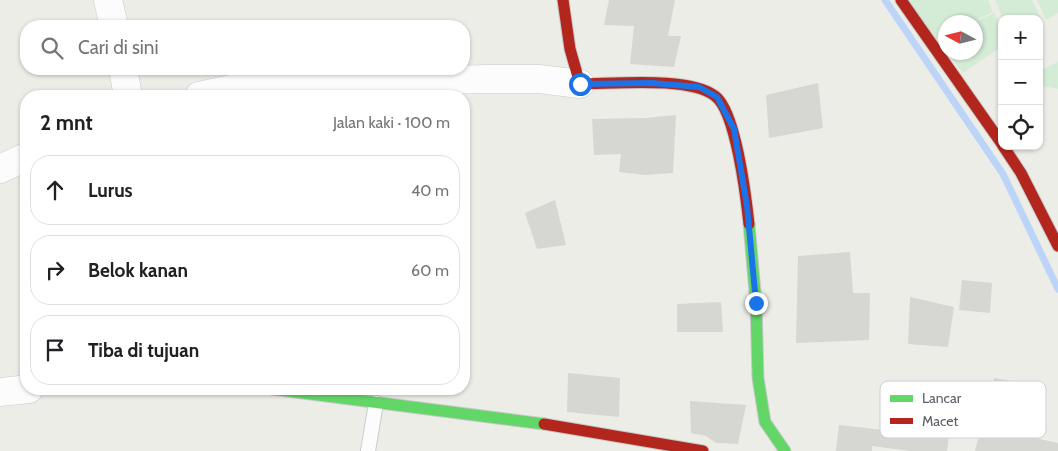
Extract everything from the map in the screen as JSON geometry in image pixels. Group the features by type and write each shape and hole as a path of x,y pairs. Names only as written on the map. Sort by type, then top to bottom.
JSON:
{"street":[{"path":"108,0 113,20"},
{"path":"563,0 570,49 580,84"},
{"path":"900,0 998,139"},
{"path":"124,75 127,90"},
{"path":"226,90 249,85 539,79 580,84 652,83 699,87 717,97 734,129 747,206 756,303 758,378 765,422 784,451"},
{"path":"1005,150 1021,173 1058,246"},
{"path":"0,169 20,160"},
{"path":"0,392 20,390"},
{"path":"320,395 507,418 703,451"}],"lane":[{"path":"368,451 376,402"}],"green space":[{"path":"908,0 988,0 993,12 983,17 983,15 938,15 938,38 936,39"},
{"path":"995,0 1032,0 1040,15 1001,15"},
{"path":"1037,0 1058,0 1058,13 1046,20"},
{"path":"994,13 998,20 998,49 983,59 983,18"},
{"path":"953,60 982,60 963,73"},
{"path":"1058,62 1058,89 1043,86 1043,69"}],"building":[{"path":"609,0 675,0 668,36 681,36 674,67 630,64 634,26 604,25"},
{"path":"818,83 823,128 769,138 766,95"},
{"path":"676,115 673,173 645,175 619,172 621,154 594,155 592,119 645,118"},
{"path":"555,200 566,245 537,249 525,213"},
{"path":"850,252 853,293 870,293 869,340 796,343 798,256"},
{"path":"962,280 992,283 990,313 959,310"},
{"path":"910,297 954,307 948,347 908,344"},
{"path":"721,302 723,332 677,332 677,304"},
{"path":"568,373 620,378 619,417 567,412"},
{"path":"994,378 1012,381 993,381"},
{"path":"690,401 746,405 738,444 716,443 706,436 691,433"},
{"path":"839,425 880,430 880,438 949,438 947,451 910,451 872,446 872,451 836,451"},
{"path":"978,438 1036,438 1058,443 1058,451 975,451"}],"waterway":[{"path":"885,0 1003,174 1058,289"}],"traffic: fast":[{"path":"749,224 756,303 758,378 765,422 785,451"},
{"path":"319,395 544,424"}],"traffic: jam":[{"path":"563,0 570,49 580,84 670,83 703,90 715,96 729,119 734,136 739,156 749,224"},
{"path":"901,0 998,138"},
{"path":"1006,150 1021,173 1058,246"},
{"path":"544,424 703,451"}],"route":[{"path":"580,84 652,83 699,87 717,97 734,129 747,206 756,303"}]}
